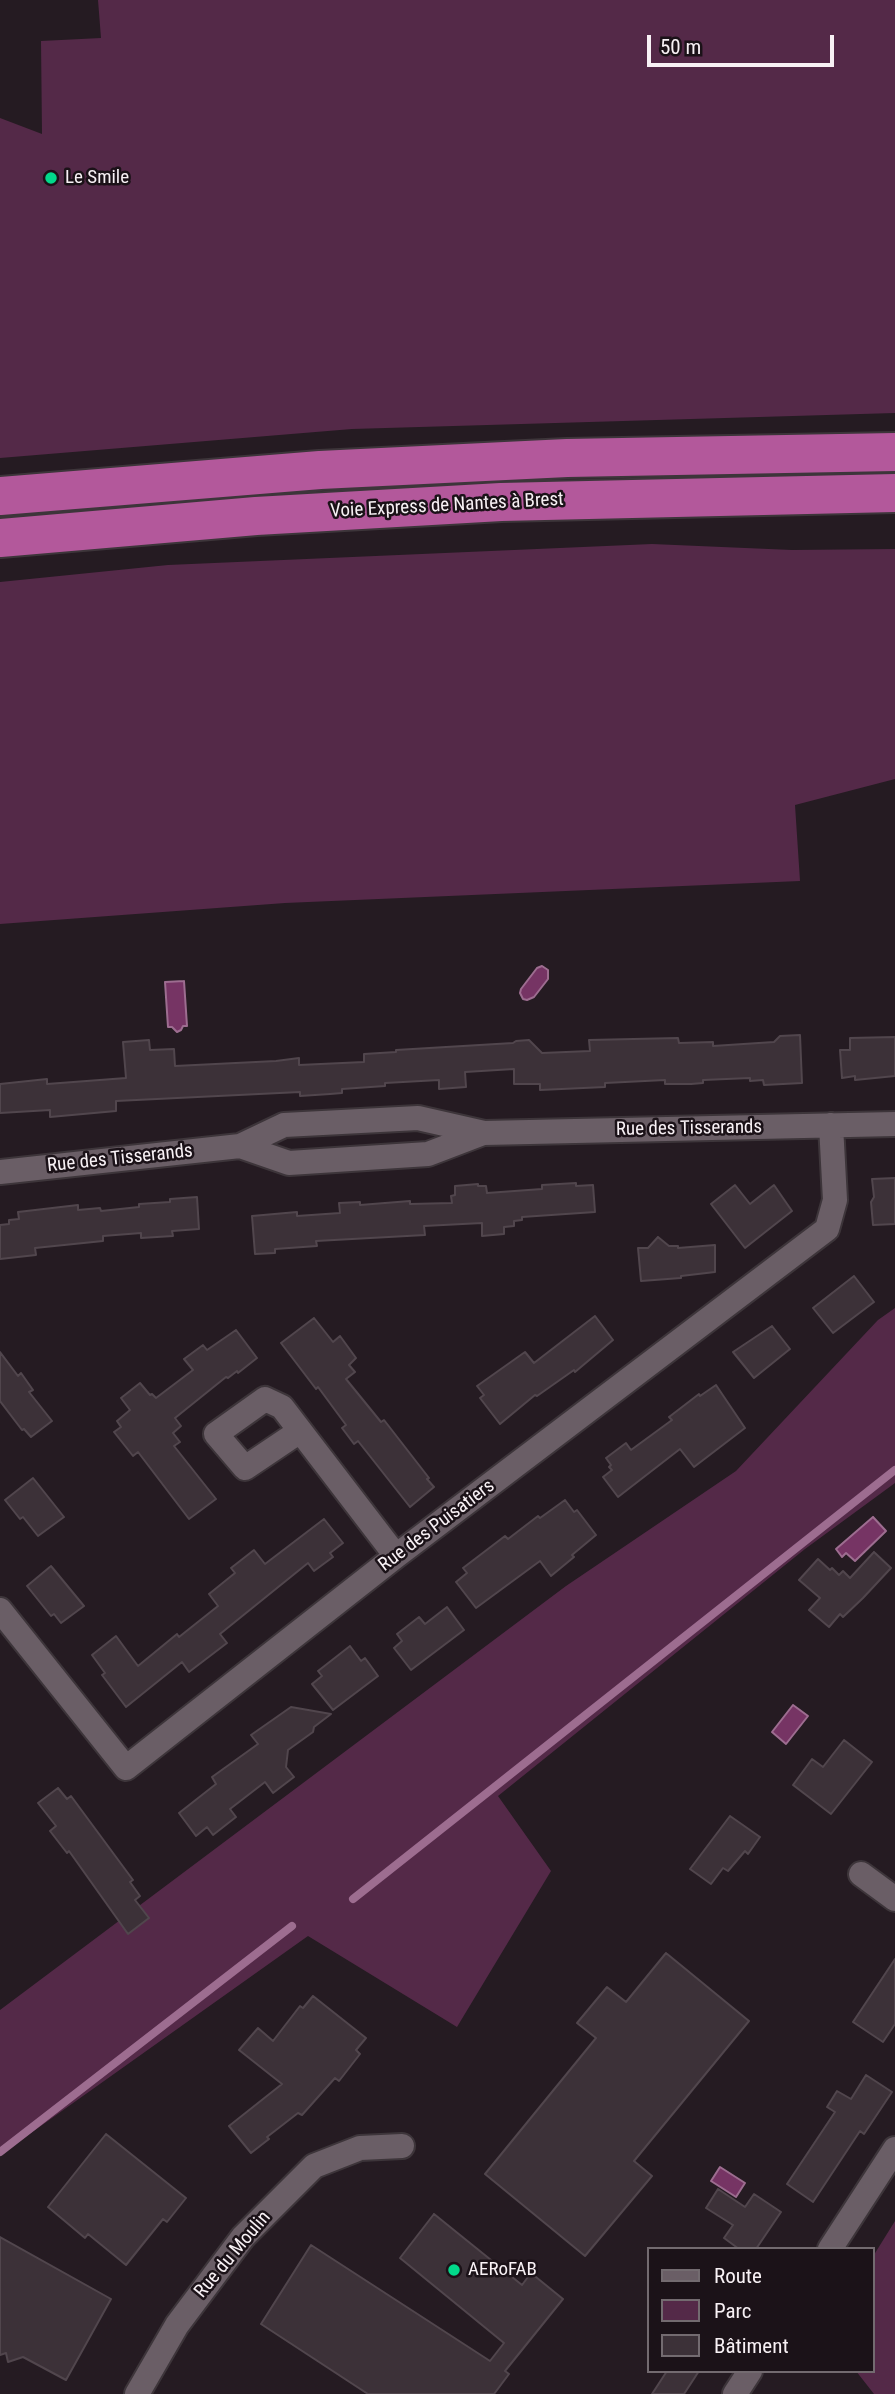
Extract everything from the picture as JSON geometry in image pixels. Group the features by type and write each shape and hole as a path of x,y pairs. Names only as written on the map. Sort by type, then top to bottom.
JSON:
{"highway":[{"path":"0,496 174,480 568,458 895,452"},
{"name":"Voie Express de Nantes à Brest","path":"0,538 256,516 501,502 895,493"}],"street":[{"name":"Rue des Tisserands","path":"0,1172 240,1146 284,1125 418,1118 484,1133 895,1124"},
{"name":"Rue des Puisatiers","path":"0,1610 126,1768 396,1556 827,1230 835,1200 831,1125"},
{"name":"Rue des Tisserands","path":"240,1146 289,1163 428,1154 484,1133"},
{"path":"300,1431 396,1556"},
{"path":"861,1874 895,1899"},
{"name":"Rue du Moulin","path":"137,2394 177,2325 243,2237 314,2166 360,2148 401,2146"},
{"path":"831,2247 895,2150"},
{"path":"735,2394 749,2373"}],"green space":[{"path":"98,0 895,0 895,413 352,429 0,458 0,118 42,134 41,41 101,38"},
{"path":"652,544 792,550 895,549 895,779 795,805 800,881 285,903 0,924 0,582 168,565"},
{"path":"895,1308 895,1483 805,1549 498,1796 551,1871 457,2027 308,1936 0,2155 0,2010 566,1586 736,1471 878,1320"},
{"path":"895,2221 895,2394 874,2394 858,2373 874,2373 874,2255"}],"shaded area":[{"path":"542,966 548,970 548,979 534,997 523,999 521,989 537,968"},
{"path":"184,981 187,1026 177,1032 168,1027 165,982"},
{"path":"873,1517 886,1531 855,1561 846,1553 842,1557 836,1549"},
{"path":"793,1705 808,1716 786,1744 772,1732"},
{"path":"720,2167 745,2183 736,2197 711,2181"}],"building":[{"path":"800,1035 802,1083 764,1085 763,1080 750,1081 750,1078 665,1084 665,1080 605,1083 605,1087 540,1090 540,1084 514,1084 514,1069 465,1072 466,1087 439,1089 439,1080 385,1083 385,1086 342,1089 342,1093 330,1094 300,1096 300,1092 116,1101 116,1111 50,1117 50,1110 0,1113 0,1084 47,1079 47,1084 126,1078 123,1042 149,1040 150,1050 174,1049 175,1066 299,1058 299,1065 364,1062 364,1054 396,1050 529,1040 542,1053 590,1051 589,1040 678,1038 679,1043 713,1042 713,1046 774,1042 780,1036"},
{"path":"895,1037 895,1076 855,1080 855,1076 842,1078 840,1050 850,1050 850,1038"},
{"path":"895,1178 895,1224 873,1225 872,1179"},
{"path":"576,1183 576,1186 593,1185 595,1212 522,1217 522,1220 514,1221 514,1226 504,1227 504,1234 482,1236 482,1223 424,1226 425,1235 316,1241 317,1246 275,1249 275,1253 255,1254 252,1216 297,1212 297,1216 340,1213 339,1203 452,1203 451,1196 455,1195 455,1186 478,1184 486,1186 487,1193 542,1189 542,1185"},
{"path":"735,1185 750,1204 774,1185 792,1211 745,1248 711,1204"},
{"path":"197,1197 199,1229 172,1231 173,1236 141,1238 141,1233 103,1236 103,1241 35,1248 36,1255 0,1259 0,1225 19,1219 18,1212 78,1205 78,1210 100,1208 101,1211"},
{"path":"658,1237 669,1246 678,1248 715,1245 715,1272 641,1281 638,1248 648,1248"},
{"path":"854,1276 874,1302 833,1333 813,1308"},
{"path":"595,1316 613,1340 575,1372 574,1370 535,1395 500,1424 480,1398 484,1395 477,1386 525,1352 534,1363"},
{"path":"314,1318 333,1342 340,1336 356,1358 349,1365 355,1372 346,1379 381,1422 384,1420 434,1487 410,1507 358,1441 354,1444 342,1428 346,1425 281,1343"},
{"path":"772,1326 790,1349 754,1378 733,1352"},
{"path":"236,1330 257,1358 238,1373 237,1371 226,1377 175,1418 181,1426 173,1433 180,1442 174,1446 216,1499 189,1519 138,1452 133,1456 114,1432 121,1427 117,1421 130,1410 121,1398 140,1383 156,1398 193,1370 184,1359 203,1345 207,1350"},
{"path":"0,1352 18,1376 21,1373 33,1390 29,1392 52,1421 31,1437 22,1430 0,1401"},
{"path":"716,1385 745,1428 694,1467 680,1449 618,1497 603,1477 612,1470 606,1458 626,1443 631,1450 672,1420 669,1417 699,1394 700,1396"},
{"path":"33,1478 64,1517 38,1536 5,1500"},
{"path":"565,1500 574,1512 577,1510 596,1535 551,1576 540,1561 476,1608 456,1582 467,1573 463,1568 505,1536 508,1539"},
{"path":"324,1519 343,1543 330,1553 333,1557 314,1571 308,1563 220,1634 227,1643 189,1672 182,1662 126,1707 102,1675 105,1673 92,1655 116,1636 138,1666 177,1634 179,1637 218,1606 209,1594 235,1573 231,1568 254,1550 265,1564"},
{"path":"874,1552 891,1568 863,1598 843,1617 840,1614 829,1627 809,1610 820,1598 799,1580 818,1559 830,1570 832,1568 839,1575 843,1571 850,1578"},
{"path":"51,1566 84,1606 61,1623 54,1614 51,1616 27,1586"},
{"path":"447,1607 464,1630 411,1670 394,1648 402,1641 397,1634 419,1617 425,1624"},
{"path":"350,1646 361,1661 365,1658 378,1676 333,1710 312,1684 322,1676 318,1671"},
{"path":"291,1707 331,1714 314,1727 313,1732 288,1750 286,1767 294,1777 273,1793 265,1782 230,1809 236,1817 213,1835 207,1827 196,1836 179,1813 216,1784 212,1777 258,1744 251,1735"},
{"path":"844,1740 872,1762 831,1814 793,1785 812,1759 823,1767"},
{"path":"58,1788 67,1799 71,1796 133,1880 130,1882 140,1896 135,1900 149,1918 128,1934 69,1851 67,1853 50,1831 56,1826 38,1803"},
{"path":"730,1816 760,1837 748,1854 745,1851 728,1871 723,1868 711,1884 690,1869"},
{"path":"666,1953 749,2021 634,2161 652,2176 585,2256 485,2174 596,2038 577,2023 607,1987 626,2002"},
{"path":"895,1959 895,2024 883,2042 853,2022"},
{"path":"313,1996 366,2038 356,2050 360,2054 339,2081 335,2078 302,2115 298,2113 251,2153 229,2126 282,2084 239,2050 258,2028 273,2041 300,2006 303,2008"},
{"path":"866,2075 892,2092 864,2134 860,2131 813,2202 787,2184 835,2112 827,2107 837,2091 851,2099"},
{"path":"106,2134 186,2198 167,2222 163,2219 126,2265 88,2234 85,2238 48,2207"},
{"path":"718,2189 745,2207 754,2194 781,2212 757,2247 736,2247 724,2238 733,2225 706,2208"},
{"path":"434,2214 522,2285 531,2273 563,2299 505,2371 509,2374 494,2394 368,2394 261,2324 311,2245 490,2361 504,2343 400,2258"},
{"path":"0,2237 111,2299 66,2380 23,2357 8,2362 6,2353 0,2355"},
{"path":"666,2373 698,2373 684,2394 652,2394"}],"waterway":[{"path":"353,1899 895,1470"},
{"path":"0,2152 292,1926"}],"place":[{"name":"Le Smile","path":"51,178"},
{"name":"AERoFAB","path":"454,2270"}]}
